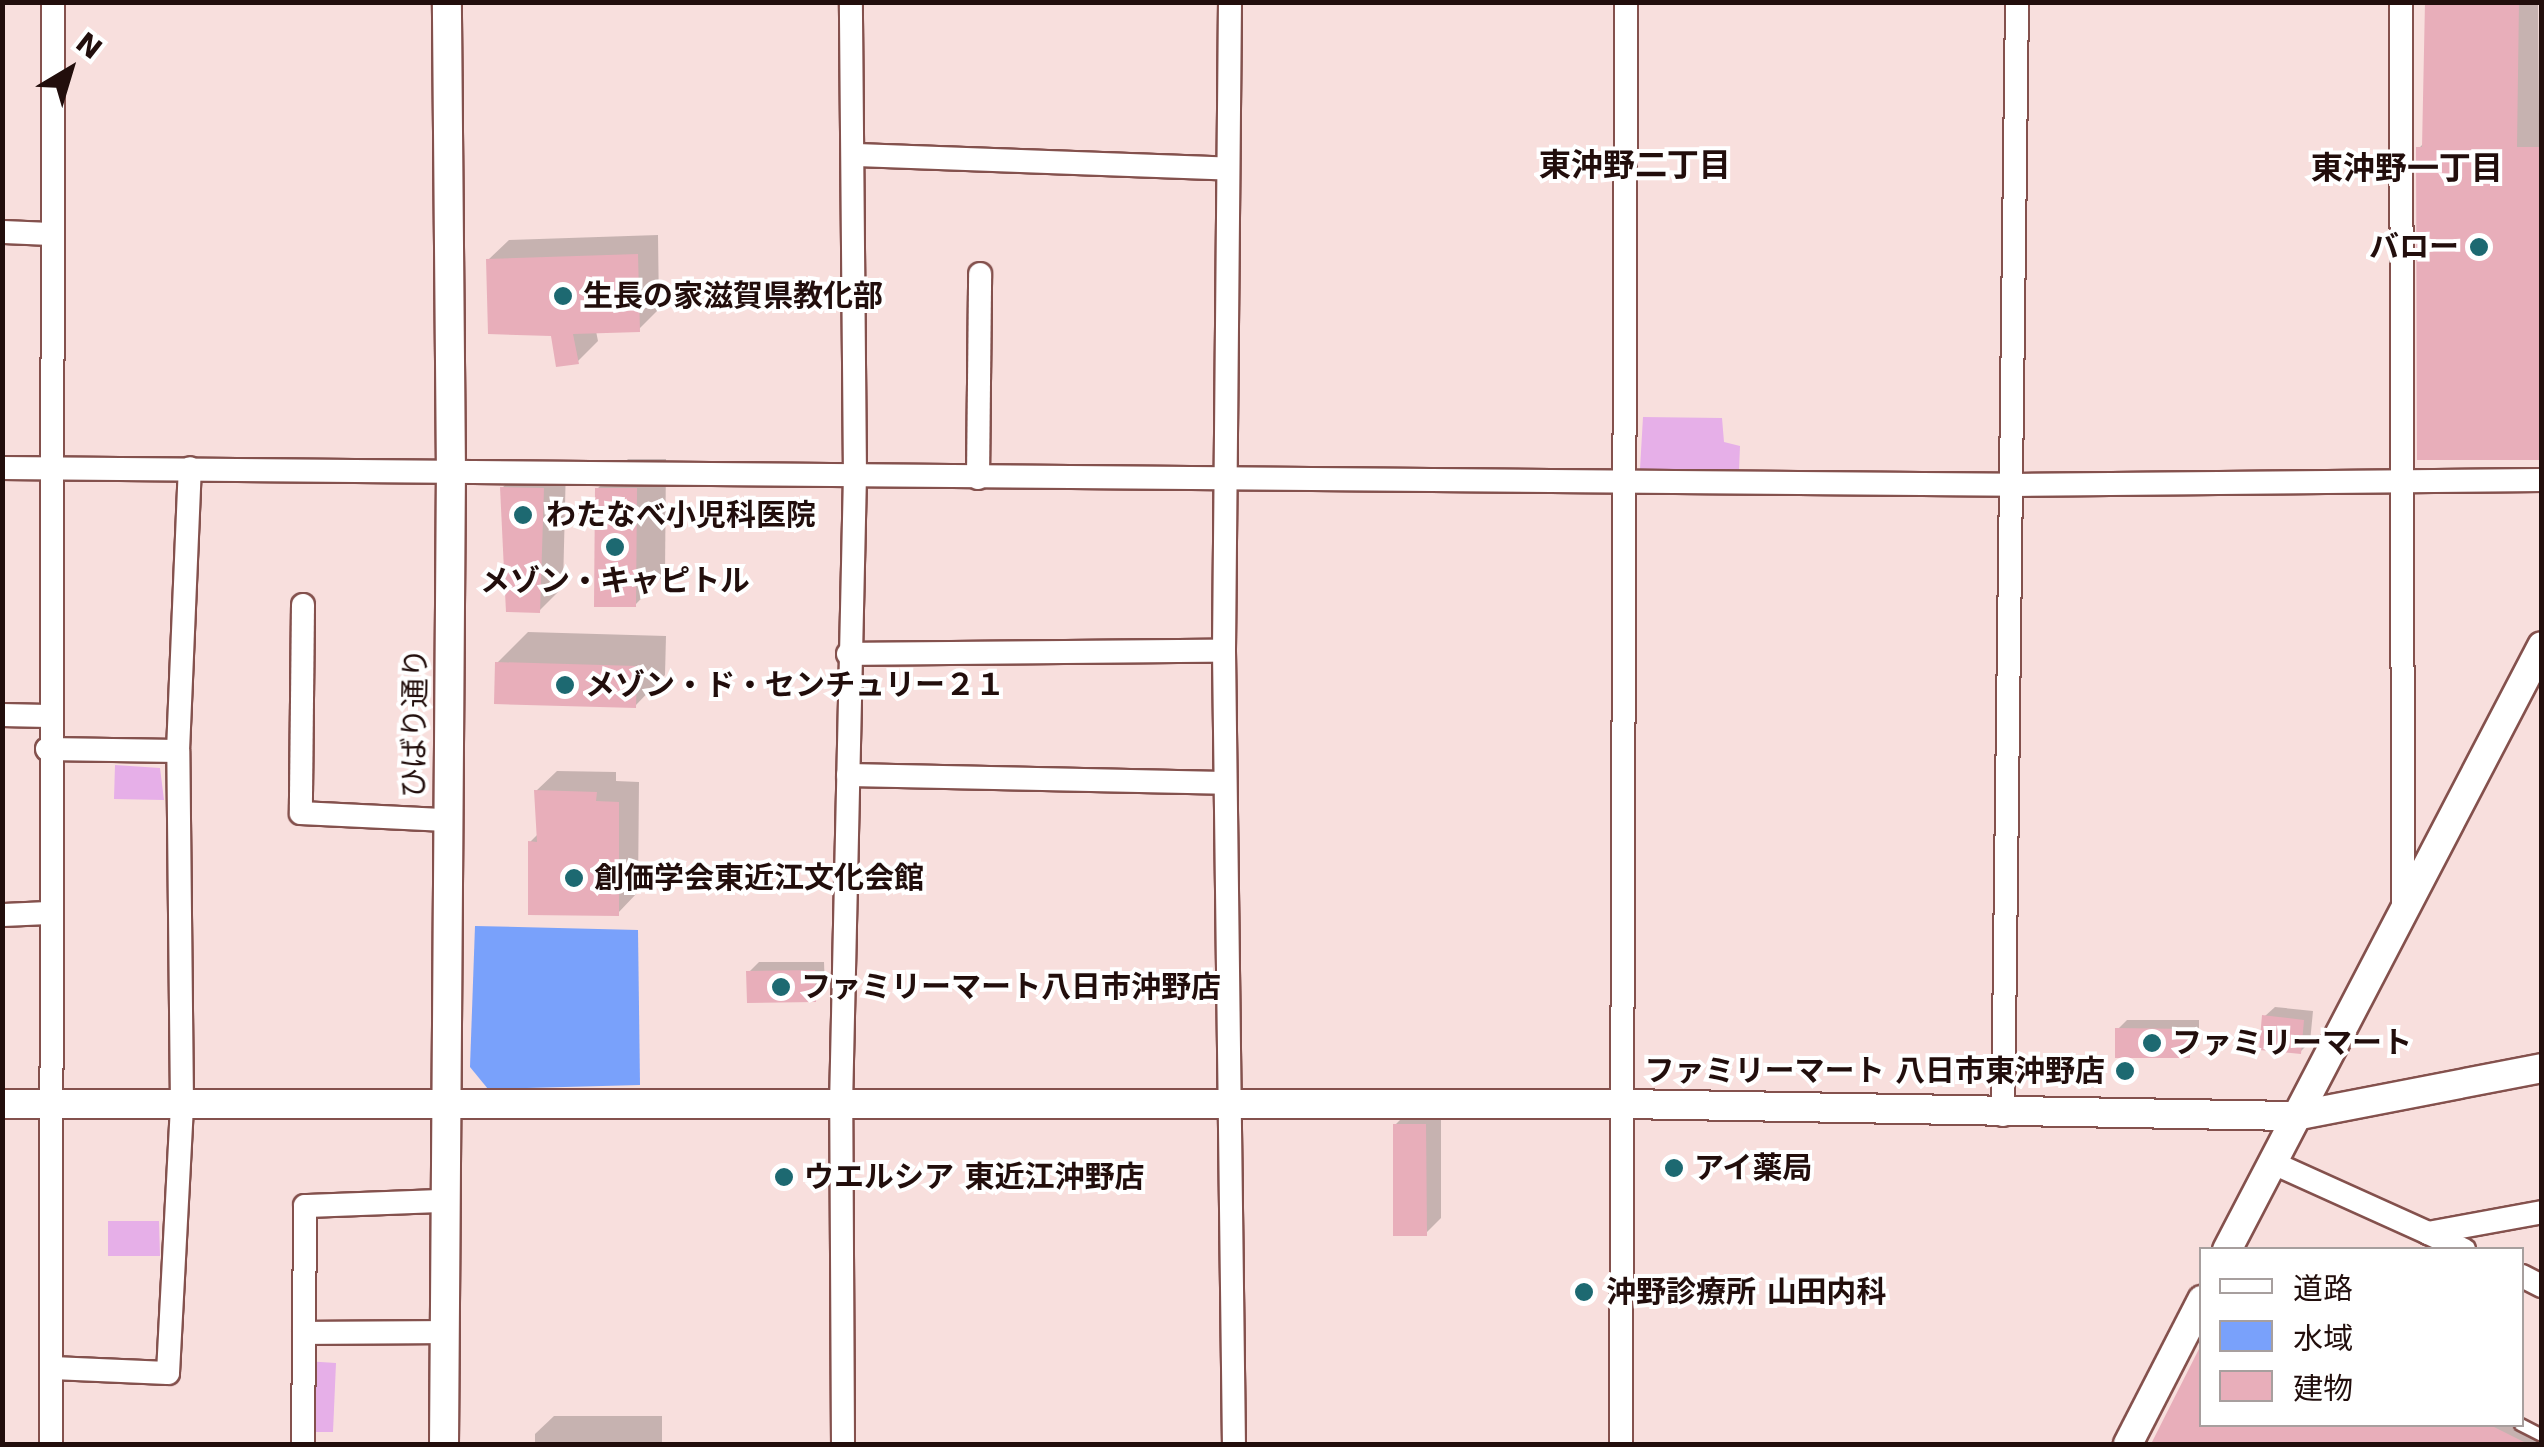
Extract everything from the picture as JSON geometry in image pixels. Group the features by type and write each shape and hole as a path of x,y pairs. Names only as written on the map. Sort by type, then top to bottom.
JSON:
{"street":[{"path":"51,1444 54,1104 47,749 53,2"},
{"name":"ひばり通り","path":"444,1444 442,1102 451,475 447,2"},
{"path":"843,1444 841,1106 848,654 855,476 851,2"},
{"path":"1230,2 1224,651 1234,1444"},
{"path":"1621,1444 1626,2"},
{"path":"2004,1115 2015,485 2017,2"},
{"path":"2401,2 2403,902"},
{"path":"854,155 1228,169"},
{"path":"2,232 51,234"},
{"path":"978,478 980,274"},
{"path":"2,468 451,475 1626,479 2015,485 2542,480"},
{"path":"52,1368 168,1373 182,1105 178,751 190,468"},
{"path":"303,606 301,813 446,820"},
{"path":"2228,1247 2403,902 2542,646"},
{"path":"848,654 1224,651"},
{"path":"2,715 48,716"},
{"path":"47,749 178,751"},
{"path":"848,775 1225,783"},
{"path":"2,915 48,912"},
{"path":"2,1104 1625,1104 2004,1115 2294,1116 2542,1068"},
{"path":"2271,1162 2458,1247"},
{"path":"303,1444 305,1206 442,1201"},
{"path":"2428,1233 2542,1212"},
{"path":"2128,1444 2199,1306"},
{"path":"304,1332 443,1332"}],"shaded area":[{"path":"1643,417 1722,418 1724,442 1740,446 1739,471 1640,469"},
{"path":"115,765 160,768 164,800 114,799"},
{"path":"108,1221 159,1221 160,1256 108,1256"},
{"path":"305,1361 336,1363 333,1432 308,1432"}],"water":[{"path":"475,926 638,930 640,1085 488,1089 470,1067"}],"building":[{"path":"2425,2 2519,2 2517,147 2542,147 2542,460 2417,460 2416,147 2422,147"},
{"name":"生長の家滋賀県教化部","path":"638,254 640,332 573,334 579,364 556,367 551,336 488,334 486,259"},
{"path":"500,487 544,488 540,613 506,612"},
{"name":"メゾン・キャピトル","path":"595,488 637,488 636,607 594,607"},
{"name":"メゾン・ド・センチュリー２１","path":"495,662 637,666 636,708 494,704"},
{"name":"創価学会東近江文化会館","path":"534,790 597,792 596,801 619,802 619,916 528,915 528,841 537,842"},
{"name":"ファミリーマート八日市沖野店","path":"815,970 816,1002 747,1003 746,971"},
{"path":"2262,1015 2304,1020 2301,1054 2259,1050"},
{"name":"ファミリーマート","path":"2115,1028 2190,1029 2190,1058 2115,1058"},
{"path":"1393,1124 1426,1124 1427,1236 1393,1236"},
{"path":"2199,1349 2199,1427 2494,1427 2528,1444 2151,1444"}],"place":[{"name":"バロー","path":"2479,247"},
{"name":"生長の家滋賀県教化部","path":"563,296"},
{"name":"わたなべ小児科医院","path":"523,515"},
{"name":"メゾン・キャピトル","path":"615,547"},
{"name":"メゾン・ド・センチュリー２１","path":"565,685"},
{"name":"創価学会東近江文化会館","path":"574,878"},
{"name":"ファミリーマート八日市沖野店","path":"781,987"},
{"name":"ファミリーマート","path":"2152,1043"},
{"name":"ファミリーマート 八日市東沖野店","path":"2125,1071"},
{"name":"アイ薬局","path":"1674,1168"},
{"name":"ウエルシア 東近江沖野店","path":"784,1177"},
{"name":"沖野診療所 山田内科","path":"1584,1292"}],"district":[{"name":"東沖野二丁目","path":"1635,165"},
{"name":"東沖野一丁目","path":"2407,168"}]}
